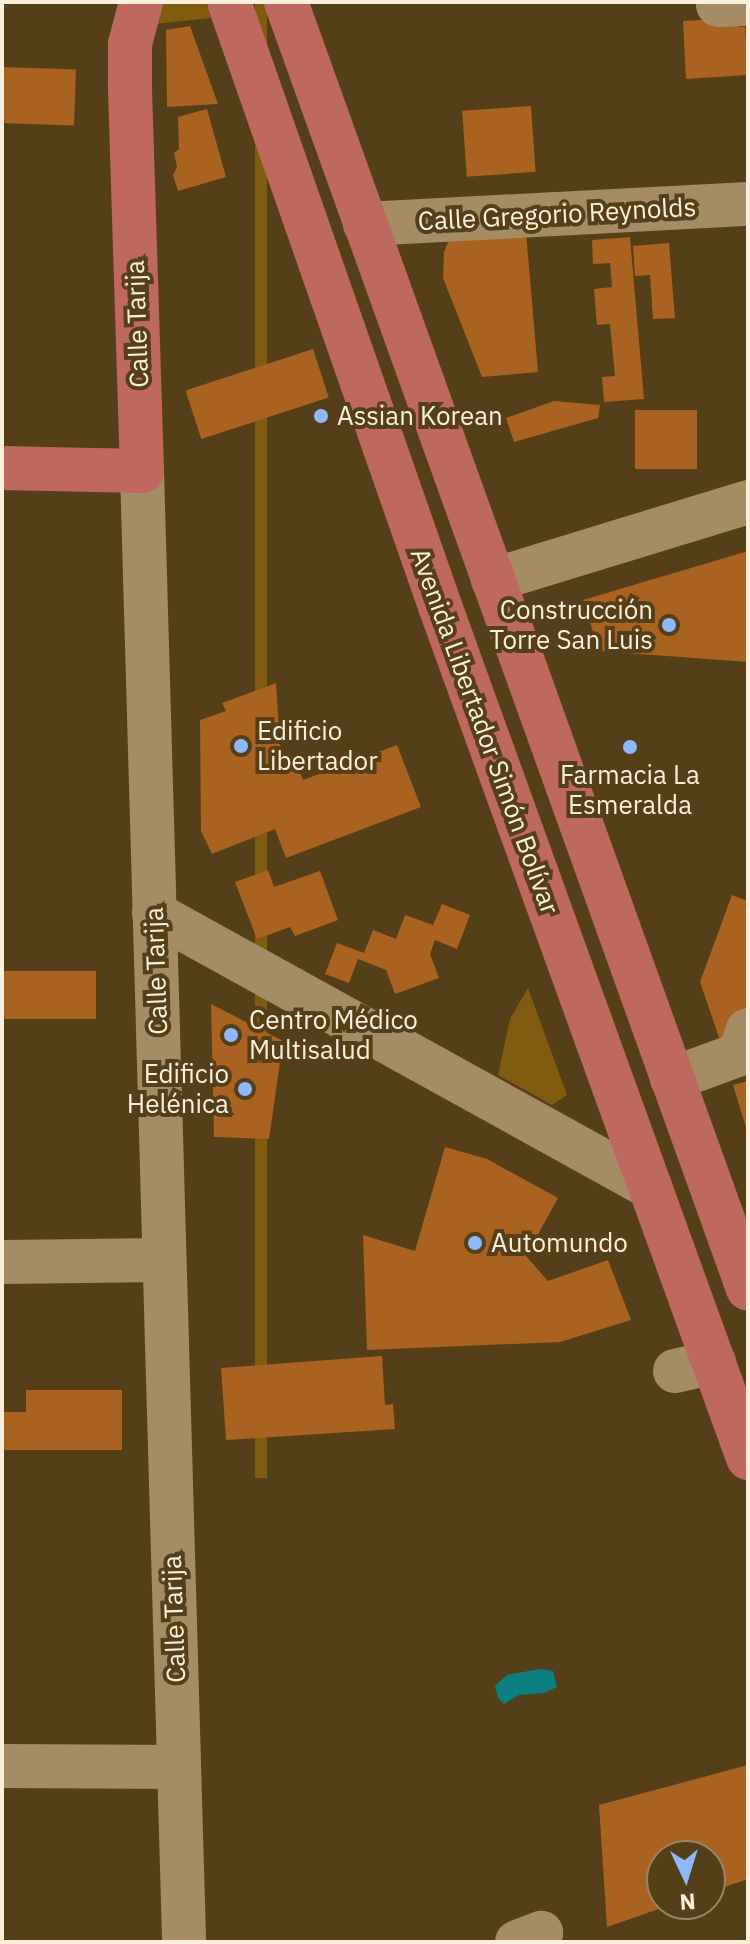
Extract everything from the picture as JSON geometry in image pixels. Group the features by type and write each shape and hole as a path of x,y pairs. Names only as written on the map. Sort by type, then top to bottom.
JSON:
{"main road":[{"name":"Calle Tarija","path":"141,2 130,44 130,83 142,471"},
{"name":"Avenida Libertador Simón Bolívar","path":"229,2 440,606 650,1187 694,1367 748,1458"},
{"path":"286,2 672,1079 736,1224 747,1286"},
{"path":"2,468 142,471"}],"street":[{"name":"Calle Gregorio Reynolds","path":"365,224 748,204"},
{"name":"Calle Tarija","path":"142,471 184,1942"},
{"path":"493,580 748,502"},
{"path":"154,913 650,1187"},
{"path":"672,1079 740,1054 748,1030"},
{"path":"2,1262 164,1260"},
{"path":"2,1766 179,1767"}],"shaded area":[{"path":"160,2 205,2 211,18 154,24"},
{"path":"255,2 267,2 267,1478 255,1478"},
{"path":"528,988 567,1095 552,1105 498,1075 510,1019"}],"water":[{"path":"540,1669 553,1671 557,1687 544,1693 519,1695 504,1704 498,1698 495,1686 507,1675"}],"building":[{"path":"737,18 738,27 745,27 748,75 686,79 683,21"},
{"path":"190,26 218,104 167,107 166,30"},
{"path":"3,67 76,70 74,126 2,123"},
{"path":"531,106 536,172 467,177 462,111"},
{"path":"207,109 226,177 178,191 173,175 177,167 174,153 179,149 178,117"},
{"path":"526,232 538,372 482,377 443,278 444,252 448,242 460,237"},
{"path":"630,237 644,399 604,402 602,377 615,376 610,324 597,325 594,289 612,287 610,263 593,264 592,240"},
{"path":"669,243 675,318 653,319 650,275 635,276 633,246"},
{"path":"313,349 329,398 201,439 186,390"},
{"path":"554,401 600,405 598,418 514,442 506,418"},
{"path":"635,410 697,410 697,469 635,469"},
{"name":"Construcción Torre San Luis","path":"748,551 748,662 599,651 583,600"},
{"path":"276,683 282,773 298,767 303,780 397,745 421,807 286,858 275,829 212,854 201,831 200,720 226,711 222,703"},
{"path":"268,870 274,887 320,871 338,920 295,936 290,927 257,939 235,882"},
{"path":"732,895 748,901 748,1007 735,1041 722,1046 700,982"},
{"path":"442,904 470,915 457,949 435,940 430,954 439,978 395,994 386,970 358,959 349,983 325,974 337,943 364,953 373,930 396,939 405,915 433,925"},
{"path":"2,971 96,971 96,1019 2,1019"},
{"name":"Edificio Helénica","path":"211,1004 283,1041 269,1139 214,1137"},
{"path":"748,1081 748,1131 747,1131 733,1085"},
{"name":"Automundo","path":"445,1147 487,1159 558,1198 526,1256 548,1281 608,1260 631,1320 560,1342 367,1350 363,1235 415,1251"},
{"path":"382,1356 385,1405 393,1404 395,1429 226,1440 221,1368"},
{"path":"26,1390 122,1390 122,1450 2,1450 2,1412 26,1412"},
{"path":"748,1765 748,1879 726,1887 726,1840 646,1840 646,1913 607,1927 599,1805"}],"place":[{"name":"Assian Korean","path":"321,416"},
{"name":"Construcción Torre San Luis","path":"669,625"},
{"name":"Edificio Libertador","path":"241,746"},
{"name":"Farmacia La Esmeralda","path":"630,747"},
{"name":"Centro Médico Multisalud","path":"231,1035"},
{"name":"Edificio Helénica","path":"245,1089"},
{"name":"Automundo","path":"475,1243"}]}
